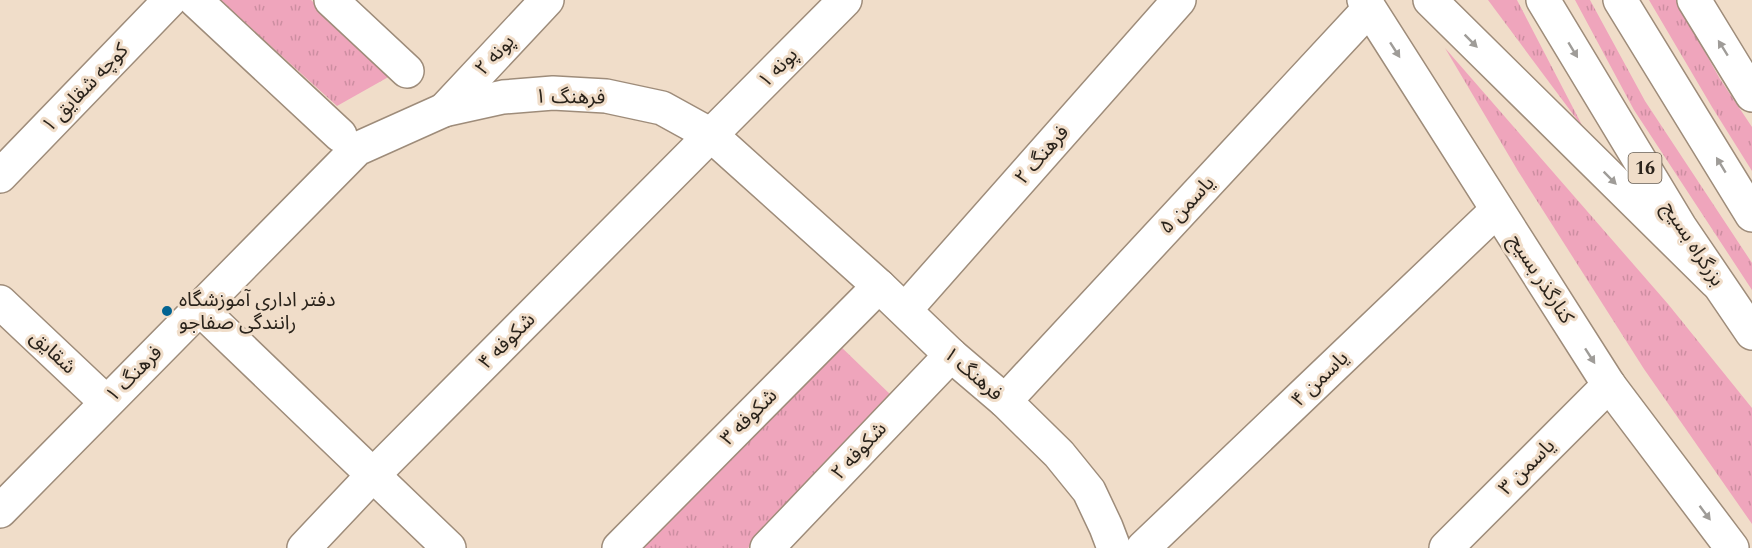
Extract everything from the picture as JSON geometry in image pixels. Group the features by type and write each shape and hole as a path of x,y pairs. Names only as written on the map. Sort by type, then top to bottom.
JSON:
{"main road":[{"name":"کوچه شقایق ۱","path":"0,176 170,0"},
{"path":"195,0 340,135"},
{"path":"331,0 407,71"},
{"name":"پونه ۲","path":"444,110 547,0"},
{"name":"پونه ۱","path":"711,135 845,0"},
{"name":"فرهنگ ۲","path":"905,310 1179,0"},
{"path":"1430,0 1716,282"},
{"name":"بزرگراه بسیج","path":"1542,0 1680,227 1752,333"},
{"path":"1620,0 1752,215"},
{"path":"1694,0 1752,95"},
{"name":"کنارگذر بسیج","path":"1366,4 1609,386 1732,548"},
{"name":"یاسمن ۵","path":"1005,401 1366,4"},
{"name":"فرهنگ ۱","path":"0,511 357,149 444,110 503,97 553,93 606,96 662,108 711,135 879,286 951,355 1005,401 1059,454 1089,491 1102,541"},
{"name":"شکوفه ۴","path":"304,548 711,135"},
{"name":"یاسمن ۴","path":"1143,548 1497,210"},
{"name":"شکوفه ۳","path":"619,548 879,286"},
{"name":"شقایق","path":"0,302 106,402"},
{"path":"199,308 449,548"},
{"name":"شکوفه ۲","path":"767,548 951,355"},
{"name":"یاسمن ۳","path":"1446,548 1609,386"}],"green space":[{"path":"220,0 311,0 392,75 337,106"},
{"path":"1488,0 1517,0 1584,129"},
{"path":"1575,0 1590,0 1645,101 1752,263 1752,290 1634,110"},
{"path":"1649,0 1676,0 1720,79 1752,127 1752,171 1712,107"},
{"path":"1445,48 1668,304 1752,408 1752,524 1644,369 1518,171"},
{"path":"837,343 893,397 748,548 640,548"}],"place":[{"name":"دفتر اداری آموزشگاه رانندگی صفاجو","path":"167,311"}]}
